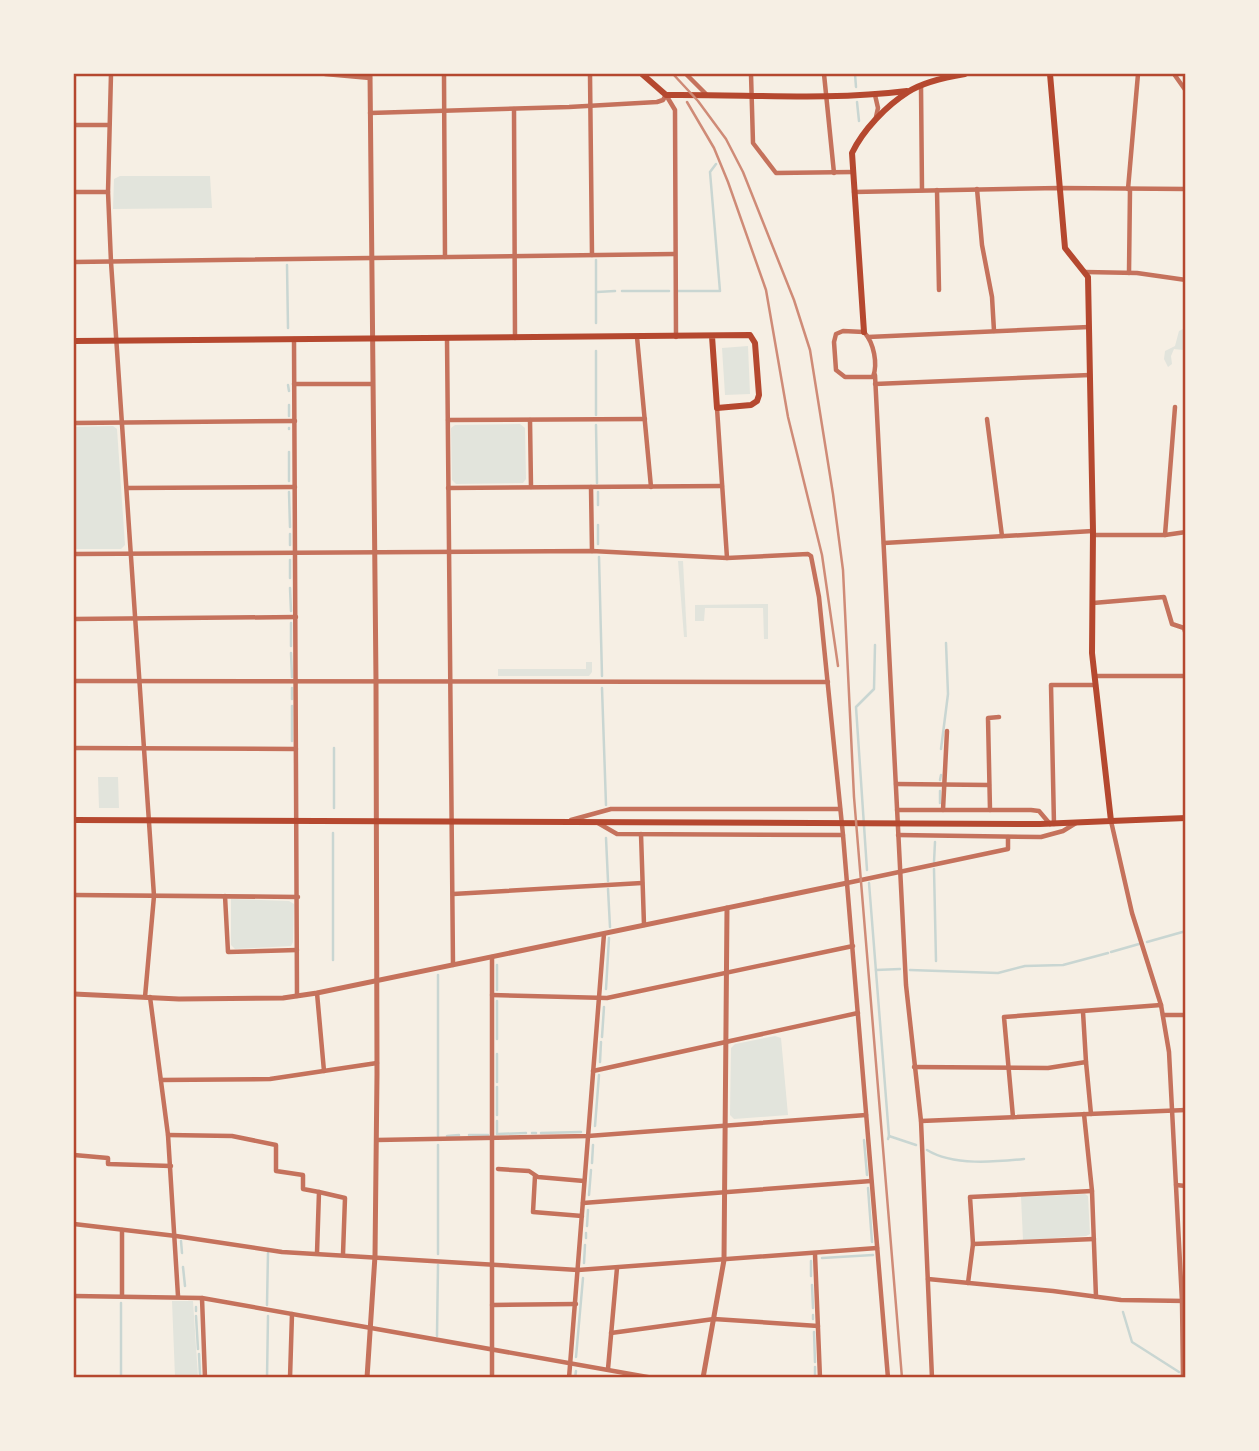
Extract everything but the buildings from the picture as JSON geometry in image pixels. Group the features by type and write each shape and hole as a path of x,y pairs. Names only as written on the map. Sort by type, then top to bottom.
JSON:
{"main road":[{"path":"642,74 666,95 827,97 909,91"},
{"path":"866,335 852,153 875,121 891,104 909,91 965,74"},
{"path":"1050,74 1065,248 1088,278 1093,533 1092,653 1111,821"},
{"path":"74,341 750,335 755,343 757,401 751,405 717,408 712,336"},
{"path":"74,820 1052,824 1185,818"}],"street":[{"path":"111,74 108,192 111,262 154,896 148,997 168,1135 178,1296"},
{"path":"325,74 370,76 377,1140 375,1256 366,1377"},
{"path":"444,74 445,257"},
{"path":"590,74 592,256"},
{"path":"686,74 706,94"},
{"path":"751,74 753,143 776,173 853,172"},
{"path":"824,74 834,173"},
{"path":"1129,273 1129,189 1138,74"},
{"path":"1174,74 1185,91"},
{"path":"921,86 922,190"},
{"path":"370,113 657,102 663,100 666,95 675,110 676,337"},
{"path":"875,95 878,108 875,121"},
{"path":"514,109 515,338"},
{"path":"74,125 109,125"},
{"path":"977,189 995,331"},
{"path":"854,191 1185,189"},
{"path":"936,190 939,290"},
{"path":"74,192 108,192"},
{"path":"74,262 674,254"},
{"path":"1085,272 1129,273 1185,280"},
{"path":"875,375 870,378 840,375 835,366 836,334 843,331 866,335 1090,327"},
{"path":"866,335 872,345 875,375 905,985 921,1121 932,1377"},
{"path":"637,337 651,486"},
{"path":"447,338 453,965"},
{"path":"294,339 297,996"},
{"path":"875,384 1090,375"},
{"path":"294,384 372,384"},
{"path":"1165,535 1175,407"},
{"path":"717,408 727,558"},
{"path":"447,420 645,419"},
{"path":"987,419 1002,536"},
{"path":"530,420 531,487"},
{"path":"74,423 295,421"},
{"path":"448,488 722,486"},
{"path":"127,488 295,487"},
{"path":"591,487 592,551"},
{"path":"884,543 1002,536 1093,533 1165,535 1185,532"},
{"path":"74,554 592,551 727,558 811,556 819,597 843,835 888,1377"},
{"path":"1092,603 1164,597 1172,624 1184,628 1185,635"},
{"path":"74,620 296,617"},
{"path":"1095,676 1185,676"},
{"path":"74,681 828,682"},
{"path":"1052,824 1051,685 1096,685"},
{"path":"990,810 988,718 999,717"},
{"path":"943,810 947,731"},
{"path":"74,748 296,749"},
{"path":"896,784 989,785"},
{"path":"563,822 611,809 840,809"},
{"path":"897,810 1039,811 1052,824"},
{"path":"1111,821 1131,911 1161,1005 1169,1052 1184,1301 1183,1377"},
{"path":"597,822 617,834 843,835"},
{"path":"898,835 1041,837 1063,831 1077,823"},
{"path":"641,834 643,925"},
{"path":"74,993 179,999 297,996 317,993 1009,849 1009,837"},
{"path":"453,894 642,883"},
{"path":"74,895 298,897"},
{"path":"225,896 228,952 298,950"},
{"path":"703,1377 724,1260 727,908"},
{"path":"569,1377 604,934"},
{"path":"492,995 599,998 853,946"},
{"path":"492,957 492,1377"},
{"path":"317,993 324,1071"},
{"path":"1013,1117 1004,1017 1161,1005"},
{"path":"1083,1012 1091,1114"},
{"path":"593,1071 858,1013"},
{"path":"1163,1015 1185,1015"},
{"path":"914,1067 1048,1068 1086,1062"},
{"path":"162,1080 270,1079 377,1063"},
{"path":"921,1121 1185,1110"},
{"path":"1084,1114 1092,1191 1096,1297"},
{"path":"377,1140 588,1136 866,1115"},
{"path":"168,1135 232,1136 276,1145 276,1171 303,1175 303,1189 345,1198 343,1255"},
{"path":"74,1156 108,1158 108,1164 171,1166"},
{"path":"498,1169 528,1171 535,1175 584,1181"},
{"path":"535,1175 533,1212 582,1216"},
{"path":"583,1203 871,1181"},
{"path":"1176,1185 1185,1186"},
{"path":"968,1283 973,1244 970,1197 1092,1191"},
{"path":"317,1253 319,1192"},
{"path":"74,1224 282,1252 579,1270 877,1248"},
{"path":"122,1230 122,1296"},
{"path":"973,1244 1094,1238"},
{"path":"815,1254 820,1377"},
{"path":"608,1369 617,1268"},
{"path":"928,1279 1121,1300 1184,1301"},
{"path":"74,1296 202,1298 653,1377"},
{"path":"202,1298 205,1377"},
{"path":"492,1305 576,1304"},
{"path":"290,1377 292,1314"},
{"path":"611,1334 714,1319 818,1326"}],"shaded area":[{"path":"120,176 210,176 212,208 113,209 114,179"},
{"path":"1185,328 1185,358 1183,350 1174,349 1172,364 1168,367 1164,359 1165,351 1175,346 1179,331"},
{"path":"748,346 750,394 725,395 722,348"},
{"path":"520,424 525,428 526,479 523,483 456,484 452,480 451,428 455,425"},
{"path":"113,426 117,429 125,545 121,549 74,549 74,427"},
{"path":"678,561 683,561 687,637 684,637"},
{"path":"768,604 768,639 764,639 763,608 705,608 704,621 695,621 695,605"},
{"path":"586,662 592,662 589,676 498,676 498,669 586,669"},
{"path":"98,777 118,777 119,808 99,808"},
{"path":"231,899 289,901 294,904 291,946 235,949 231,945"},
{"path":"775,1036 781,1038 788,1115 734,1119 730,1115 731,1048 735,1044"},
{"path":"1088,1196 1090,1234 1023,1240 1021,1197"},
{"path":"172,1301 193,1301 198,1377 175,1377"}],"waterway":[{"path":"855,74 856,87"},
{"path":"857,102 859,121"},
{"path":"677,291 720,291 710,172 716,164"},
{"path":"596,260 596,323"},
{"path":"287,265 288,328"},
{"path":"597,292 615,291"},
{"path":"622,291 669,291"},
{"path":"596,351 596,415"},
{"path":"288,385 289,391"},
{"path":"289,405 289,416"},
{"path":"596,425 597,483"},
{"path":"289,452 289,481"},
{"path":"289,492 290,527"},
{"path":"598,492 598,505"},
{"path":"598,525 598,544"},
{"path":"290,534 290,545"},
{"path":"599,557 602,676"},
{"path":"290,560 290,578"},
{"path":"290,588 291,611"},
{"path":"291,623 291,646"},
{"path":"941,749 948,694 946,643"},
{"path":"867,870 856,707 874,689 875,645"},
{"path":"291,653 292,677"},
{"path":"292,688 292,699"},
{"path":"602,688 606,805"},
{"path":"292,706 292,741"},
{"path":"334,748 334,808"},
{"path":"940,780 941,775"},
{"path":"940,791 940,803"},
{"path":"333,833 333,960"},
{"path":"606,838 608,881"},
{"path":"934,862 935,842"},
{"path":"934,869 936,961"},
{"path":"869,883 889,1136"},
{"path":"608,889 610,927"},
{"path":"1147,942 1186,931"},
{"path":"606,989 609,938"},
{"path":"1111,952 1139,944"},
{"path":"910,970 998,973 1025,966 1063,965 1108,953"},
{"path":"497,965 497,990"},
{"path":"876,970 900,969"},
{"path":"438,975 438,1136"},
{"path":"497,1001 497,1039"},
{"path":"602,1037 604,1007"},
{"path":"600,1062 601,1042"},
{"path":"497,1054 497,1082"},
{"path":"595,1126 599,1075"},
{"path":"497,1087 497,1115"},
{"path":"497,1121 497,1134"},
{"path":"541,1133 581,1132"},
{"path":"498,1134 526,1133"},
{"path":"447,1136 459,1135"},
{"path":"469,1135 488,1135"},
{"path":"888,1139 889,1136 916,1145"},
{"path":"864,1140 867,1175"},
{"path":"438,1145 438,1254"},
{"path":"592,1163 593,1145"},
{"path":"927,1150 961,1161 1024,1159"},
{"path":"589,1195 591,1170"},
{"path":"868,1188 872,1242"},
{"path":"587,1226 588,1210"},
{"path":"586,1233 586,1238"},
{"path":"181,1241 182,1253"},
{"path":"584,1263 585,1245"},
{"path":"267,1305 268,1253"},
{"path":"822,1258 873,1255"},
{"path":"811,1261 811,1276"},
{"path":"437,1336 438,1265"},
{"path":"183,1267 185,1286"},
{"path":"576,1357 583,1278"},
{"path":"812,1285 813,1308"},
{"path":"121,1303 121,1378"},
{"path":"1123,1312 1132,1342 1179,1372"},
{"path":"196,1316 198,1349"},
{"path":"267,1378 268,1316"},
{"path":"814,1332 815,1362"},
{"path":"199,1354 200,1374"},
{"path":"815,1367 815,1378"},
{"path":"575,1378 576,1371"}],"railway":[{"path":"673,74 698,101 726,139 743,172 794,300 810,350 843,570 854,797 902,1378"},
{"path":"687,102 714,148 766,290 788,417 822,555 838,666"}]}
